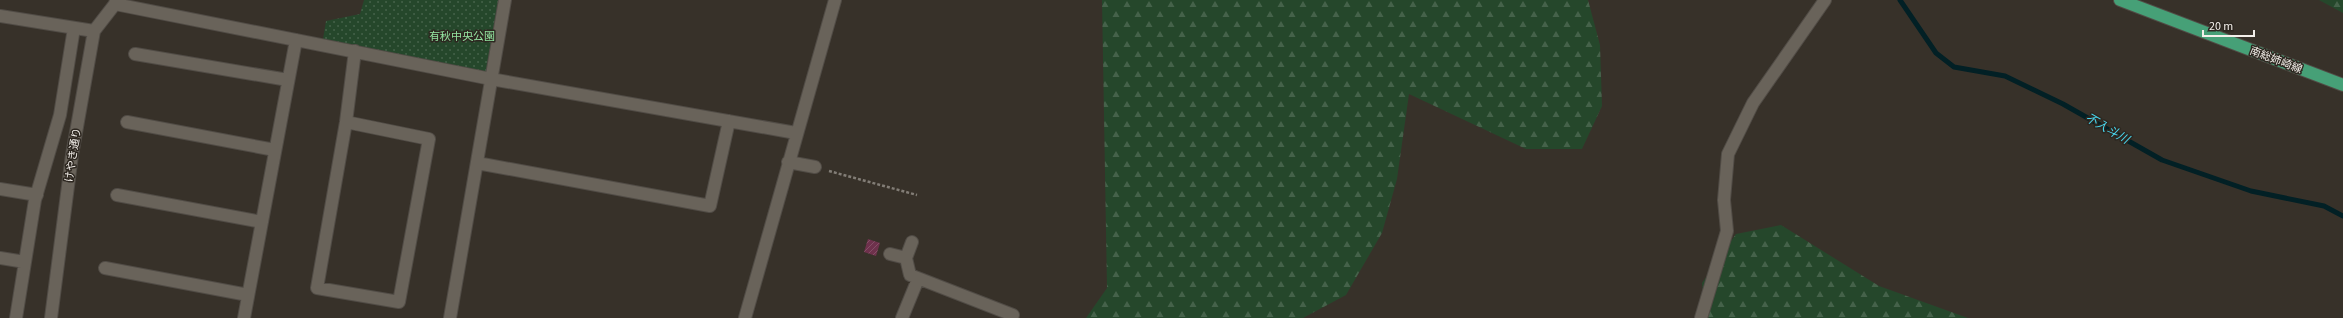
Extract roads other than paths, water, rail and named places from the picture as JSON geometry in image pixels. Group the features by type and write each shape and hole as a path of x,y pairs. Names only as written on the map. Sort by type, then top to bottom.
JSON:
{"main road":[{"name":"南総姉崎線","path":"2120,0 2343,85"}],"street":[{"path":"450,318 505,0"},
{"path":"745,318 796,133 835,0"},
{"path":"1701,318 1727,231 1724,200 1728,154 1753,103 1825,0"},
{"path":"115,2 355,52 796,133"},
{"name":"けやき通り","path":"51,318 72,155 94,31 115,2"},
{"path":"0,16 94,31"},
{"path":"16,318 37,195 60,114 74,28"},
{"path":"244,318 296,40"},
{"path":"346,122 429,139 399,302 317,288 346,122 355,52"},
{"path":"135,54 288,80"},
{"path":"477,163 710,206 729,121"},
{"path":"127,122 275,150"},
{"path":"788,162 815,167"},
{"path":"0,189 37,195"},
{"path":"117,195 262,222"},
{"path":"912,242 906,258 910,275 1013,315 1011,318"},
{"path":"890,254 906,258"},
{"path":"0,258 25,262"},
{"path":"105,268 248,295"},
{"path":"902,318 918,279"}],"waterway":[{"name":"不入斗川","path":"1900,0 1936,53 1954,67 2005,76 2063,104 2162,160 2251,191 2324,206 2343,216"}],"park label":[{"name":"有秋中央公園","path":"462,36"}]}
